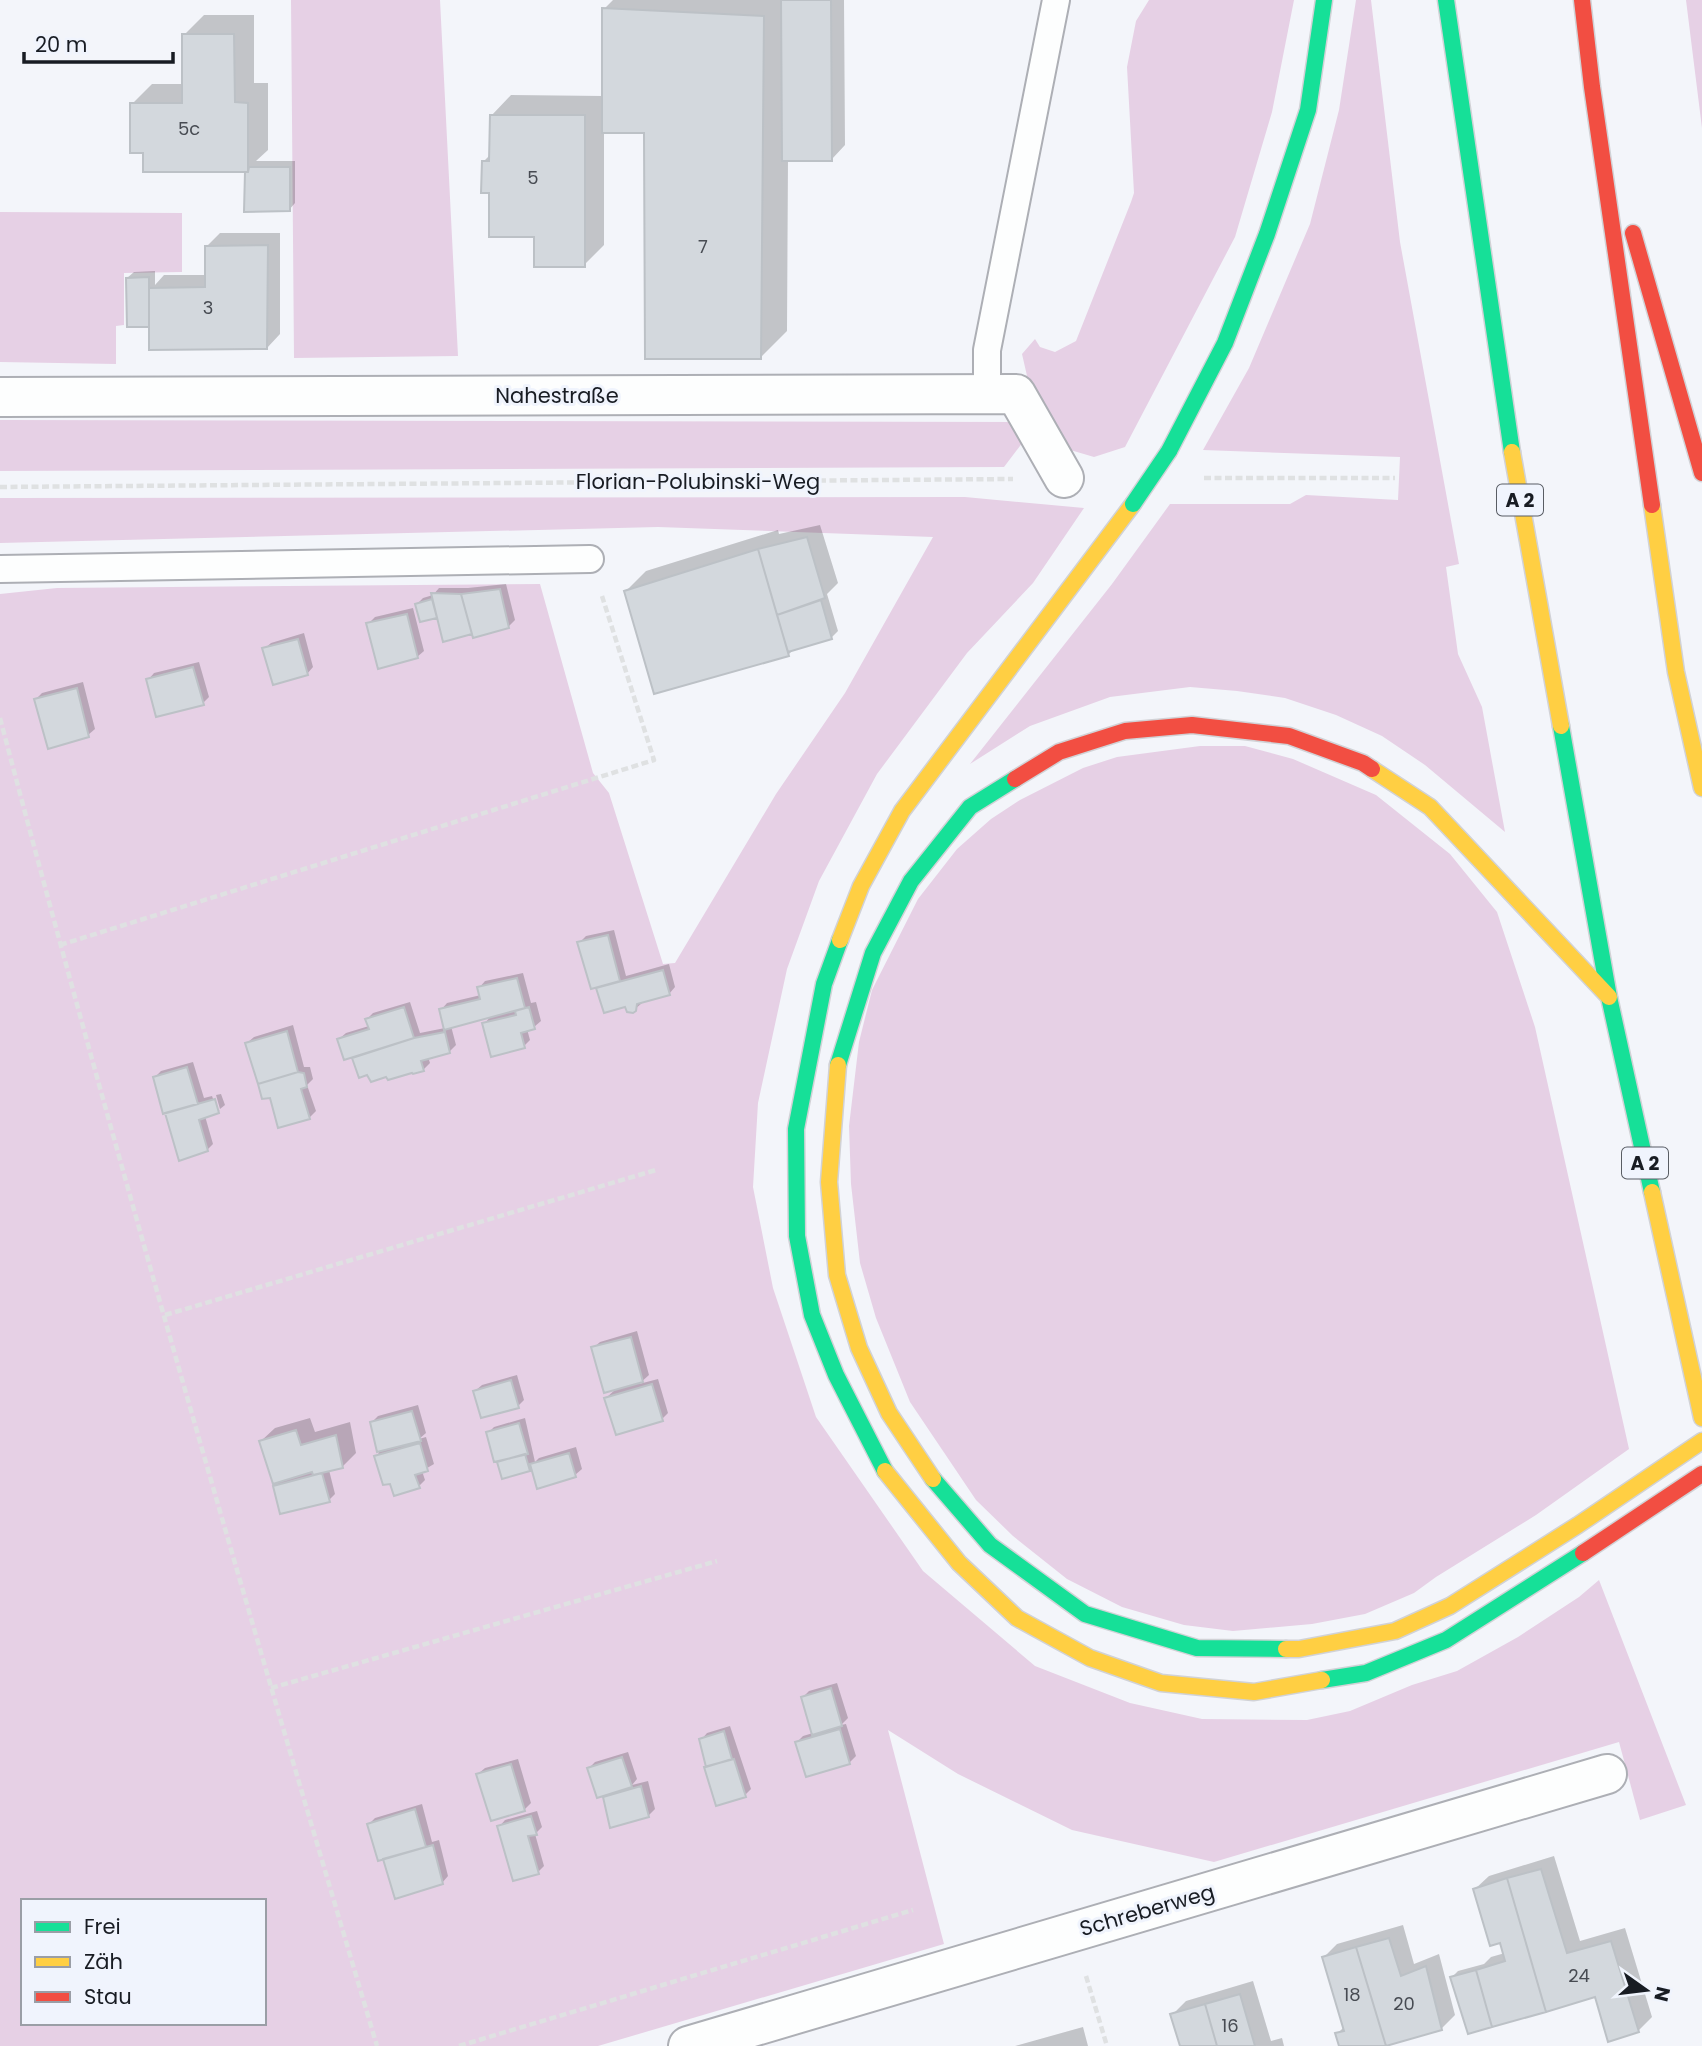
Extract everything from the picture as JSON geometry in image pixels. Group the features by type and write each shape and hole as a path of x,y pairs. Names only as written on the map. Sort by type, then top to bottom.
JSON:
{"highway":[{"path":"1324,0 1308,110 1267,234 1225,342 1169,451 1133,505 902,811 861,886 824,984 796,1129 797,1237 812,1315 836,1375 884,1470 959,1563 1017,1618 1090,1658 1161,1683 1254,1692 1366,1673 1446,1640 1702,1474"},
{"name":"A 2","path":"1446,0 1514,466 1609,997 1702,1418"},
{"path":"1582,0 1675,672 1702,788"},
{"path":"1592,87 1702,473"},
{"path":"1609,997 1430,807 1363,763 1289,736 1192,725 1125,731 1059,752 970,807 911,881 873,953 838,1062 829,1182 837,1275 859,1348 889,1413 935,1483 990,1545 1085,1614 1197,1648 1299,1650 1395,1631 1450,1606 1578,1525 1702,1441"}],"street":[{"name":"Nahestraße","path":"0,397 1016,394 1065,478"},
{"name":"Schreberweg","path":"688,2046 1607,1774"}],"lane":[{"path":"987,394 987,350 1056,0"},
{"path":"0,569 590,559"}],"path":[{"name":"Florian-Polubinski-Weg","path":"0,487 1065,478"},
{"path":"1202,478 1395,478"},
{"path":"60,945 654,760 590,559"},
{"path":"0,718 60,945 164,1315 376,2046"},
{"path":"164,1315 656,1170"},
{"path":"271,1688 717,1561"},
{"path":"459,2046 913,1910"},
{"path":"1073,1931 1107,2046"}],"shaded area":[{"path":"291,0 440,0 458,356 294,358"},
{"path":"1149,0 1294,0 1272,112 1235,237 1125,447 1094,457 1067,449 1036,415 1022,354 1035,339 1040,347 1055,352 1076,341 1131,202 1134,193 1127,67 1136,21"},
{"path":"1356,0 1371,0 1400,242 1459,564 1446,567 1458,654 1482,707 1505,832 1425,765 1382,736 1336,715 1285,698 1237,691 1190,687 1110,697 1030,726 970,764 1112,584 1170,504 1290,504 1306,495 1398,500 1400,457 1203,450 1249,368 1310,224 1339,110"},
{"path":"1686,0 1702,0 1702,128"},
{"path":"0,212 182,213 182,272 124,273 124,325 116,326 116,364 0,362"},
{"path":"0,420 1018,422 1026,438 1004,467 0,471"},
{"path":"965,497 1084,508 1033,583 967,653 877,774 819,881 787,969 758,1103 753,1187 773,1288 816,1417 923,1571 1035,1666 1130,1703 1202,1719 1307,1720 1350,1711 1412,1685 1457,1671 1518,1637 1579,1597 1599,1580 1686,1805 1640,1820 1619,1742 1214,1862 1072,1830 958,1774 888,1730 944,1944 598,2046 0,2046 0,594 57,588 540,584 593,773 609,793 663,964 675,963 776,794 845,693 933,537 658,527 0,543 0,498"},
{"path":"1200,746 1245,746 1293,759 1376,795 1450,854 1497,912 1535,1027 1629,1449 1536,1515 1414,1593 1365,1614 1312,1624 1233,1631 1184,1625 1122,1607 1067,1579 1013,1536 976,1500 910,1402 876,1318 860,1263 851,1184 849,1126 859,1042 872,990 918,899 957,849 991,819 1020,800 1083,768 1117,757"}],"building":[{"path":"781,0 831,0 832,161 782,161"},
{"path":"602,8 764,16 761,359 645,359 644,133 602,133"},
{"path":"182,34 234,34 235,102 248,103 248,172 143,172 143,153 130,153 130,103 182,103"},
{"path":"490,115 585,115 585,267 534,267 534,237 489,237 489,193 481,193 482,161 489,161"},
{"path":"249,167 290,167 290,211 244,212 245,172 248,172"},
{"path":"268,245 267,349 149,350 149,288 205,287 205,246"},
{"path":"149,277 149,327 127,327 126,278"},
{"path":"807,537 825,598 777,615 758,549"},
{"path":"758,549 789,656 654,694 624,591"},
{"path":"500,589 509,628 473,638 461,594"},
{"path":"431,593 461,594 472,634 443,642"},
{"path":"432,599 437,618 420,622 415,604"},
{"path":"821,600 832,639 788,652 777,615"},
{"path":"407,614 418,658 378,669 366,623"},
{"path":"298,639 308,675 273,685 262,648"},
{"path":"193,667 204,705 156,717 146,679"},
{"path":"77,688 89,737 48,749 34,699"},
{"path":"608,935 620,981 591,989 577,942"},
{"path":"663,970 670,995 637,1004 633,1013 627,1012 625,1007 604,1013 596,988"},
{"path":"517,978 525,1008 444,1030 439,1009 480,999 477,987"},
{"path":"404,1007 414,1038 344,1060 337,1039 369,1029 365,1019"},
{"path":"529,1007 535,1029 521,1033 525,1048 491,1057 482,1023 516,1015 515,1011"},
{"path":"287,1031 298,1072 258,1084 245,1043"},
{"path":"445,1032 450,1053 421,1061 424,1071 371,1082 367,1075 359,1078 352,1058 414,1038"},
{"path":"187,1067 198,1104 163,1114 153,1077"},
{"path":"298,1072 304,1073 307,1087 301,1089 310,1119 278,1128 270,1098 262,1099 258,1084"},
{"path":"215,1099 219,1113 199,1120 208,1151 179,1161 165,1113"},
{"path":"631,1337 643,1382 604,1393 591,1347"},
{"path":"511,1380 519,1408 481,1418 473,1391"},
{"path":"652,1384 663,1421 616,1435 604,1398"},
{"path":"412,1411 421,1441 377,1452 370,1422"},
{"path":"519,1423 528,1454 494,1462 486,1432"},
{"path":"296,1430 301,1445 336,1435 343,1468 313,1475 312,1472 273,1484 259,1441"},
{"path":"420,1443 428,1471 415,1475 420,1488 394,1496 390,1484 383,1485 374,1456"},
{"path":"569,1453 576,1477 537,1489 530,1464"},
{"path":"525,1454 530,1471 502,1479 497,1462"},
{"path":"322,1473 330,1502 280,1514 273,1486"},
{"path":"831,1688 842,1726 812,1735 801,1697"},
{"path":"840,1729 850,1764 806,1777 795,1742"},
{"path":"724,1731 732,1759 706,1767 699,1739"},
{"path":"622,1757 632,1787 597,1798 587,1768"},
{"path":"734,1759 746,1797 716,1806 704,1767"},
{"path":"511,1764 525,1811 491,1821 476,1774"},
{"path":"641,1786 649,1817 610,1828 603,1797"},
{"path":"415,1809 426,1847 378,1861 367,1824"},
{"path":"531,1816 537,1835 528,1836 539,1874 513,1881 497,1826"},
{"path":"433,1845 443,1884 395,1899 383,1859"},
{"path":"1541,1869 1567,1953 1611,1941 1639,2032 1608,2042 1595,1997 1546,2012 1507,1878"},
{"path":"1507,1878 1546,2012 1492,2027 1476,1970 1505,1961 1500,1943 1490,1946 1473,1889"},
{"path":"1389,1938 1401,1976 1426,1966 1442,2030 1386,2046 1356,1947"},
{"path":"1356,1947 1386,2046 1339,2046 1335,2033 1344,2031 1322,1957"},
{"path":"1476,1970 1492,2027 1468,2034 1450,1977"},
{"path":"1240,1994 1255,2046 1217,2046 1205,2004"},
{"path":"1205,2004 1217,2046 1180,2046 1170,2014"}],"traffic: fast":[{"path":"1169,451 1225,343 1267,234 1308,110 1324,0"},
{"path":"1446,0 1512,452"},
{"path":"1133,504 1169,451"},
{"path":"1561,726 1609,997 1652,1192"},
{"path":"838,1065 873,953 911,881 970,807 1015,779"},
{"path":"840,940 824,984 796,1129 797,1236 812,1315 836,1375 885,1471"},
{"path":"933,1479 990,1545 1085,1614 1197,1648 1286,1649"},
{"path":"1322,1680 1366,1673 1446,1640 1583,1553"}],"traffic: slow":[{"path":"1512,452 1561,726"},
{"path":"840,940 861,886 902,811 1133,504"},
{"path":"1652,505 1676,672 1702,788"},
{"path":"1372,769 1430,807 1609,997"},
{"path":"838,1065 829,1182 837,1275 859,1348 889,1413 933,1479"},
{"path":"1652,1192 1702,1418"},
{"path":"1286,1649 1299,1649 1395,1631 1450,1606 1578,1525 1702,1441"},
{"path":"885,1471 959,1563 1017,1618 1090,1658 1161,1683 1254,1692 1322,1680"}],"traffic: jam":[{"path":"1582,0 1652,505"},
{"path":"1633,233 1702,473"},
{"path":"1015,779 1059,752 1125,731 1192,725 1289,736 1363,763 1372,769"},
{"path":"1583,1553 1702,1474"}]}
